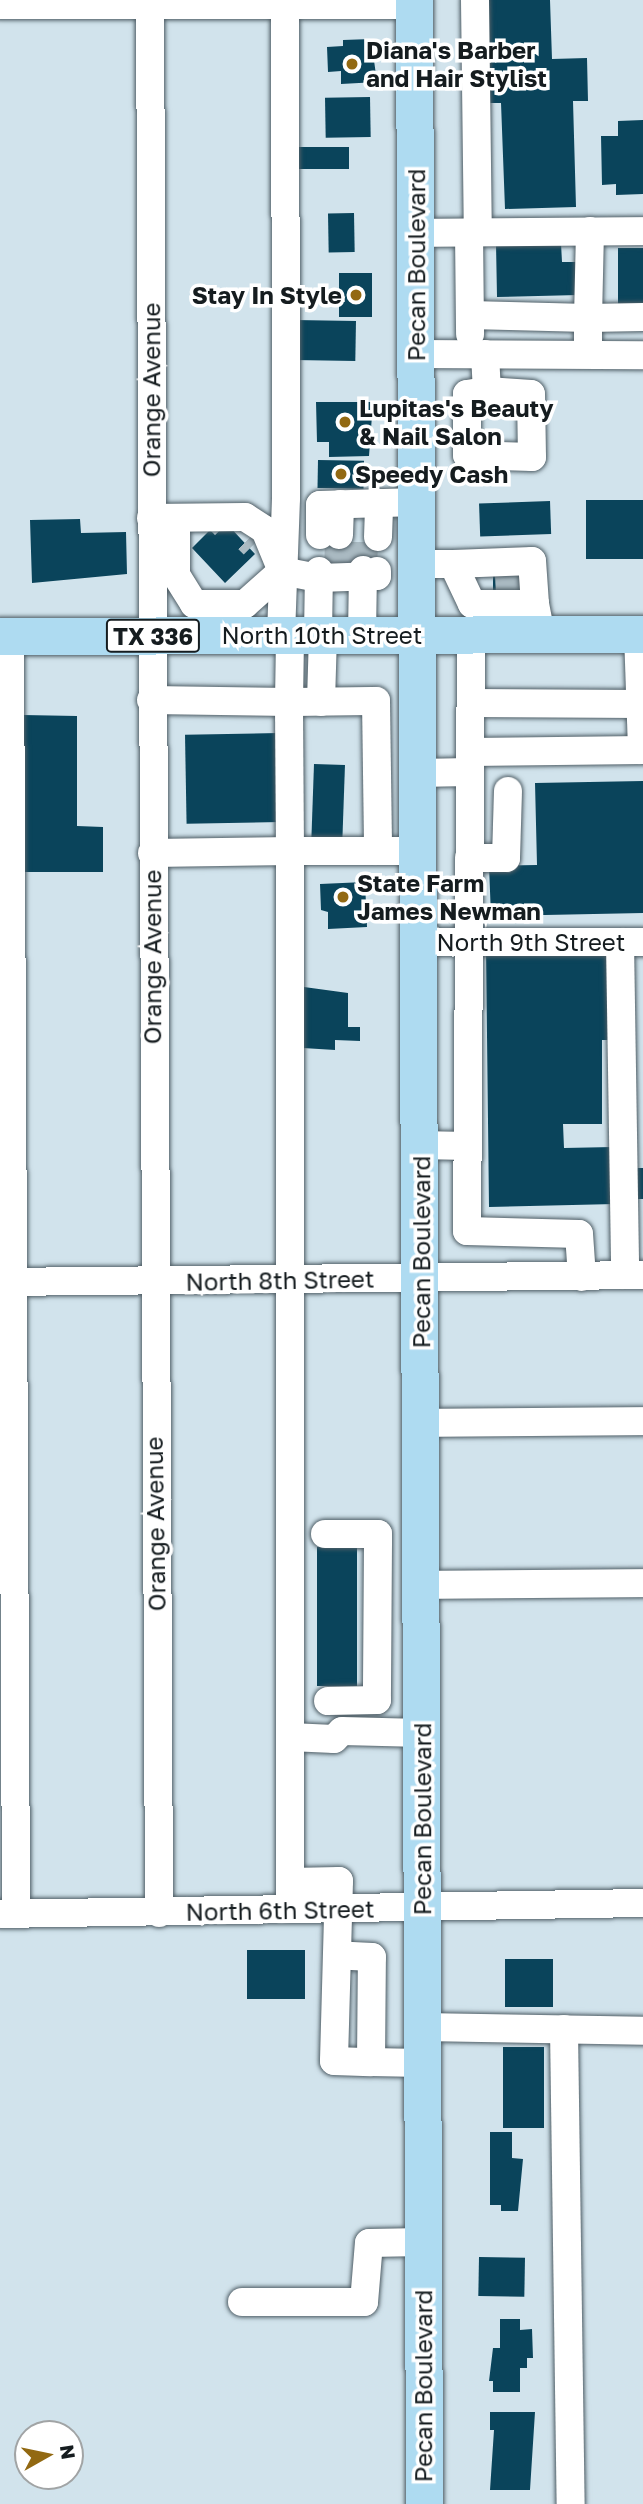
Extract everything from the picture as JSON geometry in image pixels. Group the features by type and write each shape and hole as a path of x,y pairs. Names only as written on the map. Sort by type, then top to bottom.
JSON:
{"main road":[{"name":"Pecan Boulevard","path":"413,3 417,233 416,635 423,1585 424,2504"},
{"name":"North 10th Street","path":"5,636 151,636 212,620 303,635 471,635 519,596 640,634"}],"street":[{"path":"475,0 474,232 470,315 486,391"},
{"name":"Orange Avenue","path":"150,3 163,518 151,588 153,1281 159,1913"},
{"path":"0,5 413,3"},
{"path":"285,5 286,498 265,553 245,604 212,620 194,604 176,575 163,518 245,517 265,530 265,553 303,635 321,702"},
{"path":"588,354 590,231"},
{"path":"417,233 643,231"},
{"path":"470,315 643,317"},
{"path":"417,354 643,355"},
{"path":"362,504 350,536 320,505 416,502"},
{"path":"265,553 345,574"},
{"path":"416,564 453,564 519,596"},
{"path":"453,564 472,604 519,596"},
{"path":"345,574 362,635"},
{"path":"290,1910 289,702 303,635 345,574"},
{"path":"151,588 183,586"},
{"path":"417,773 470,762 642,750 640,634"},
{"path":"471,635 467,1231 579,1234 582,1277"},
{"path":"5,636 8,1914"},
{"path":"151,700 376,701 378,851"},
{"path":"471,703 640,704"},
{"path":"469,858 506,858 508,792"},
{"path":"152,853 418,851"},
{"name":"North 9th Street","path":"419,942 631,942"},
{"path":"631,942 634,1275"},
{"path":"420,1146 467,1146"},
{"name":"North 8th Street","path":"6,1282 634,1275"},
{"path":"421,1423 643,1421"},
{"path":"325,1534 378,1534 377,1700 328,1701"},
{"path":"378,1543 422,1544"},
{"path":"423,1585 643,1583"},
{"path":"377,1689 422,1689"},
{"path":"290,1737 334,1739 342,1731 422,1733"},
{"path":"290,1882 339,1881 334,2061 371,2062 422,2045 564,2029 643,2031"},
{"name":"North 6th Street","path":"8,1914 643,1903"},
{"path":"564,2029 570,2504"},
{"path":"242,2302 364,2302 369,2244 423,2242"}],"building":[{"path":"487,0 550,0 552,59 587,58 588,101 573,101 576,207 505,209 501,103 490,103"},
{"name":"Diana's Barber and Hair Stylist","path":"371,39 377,82 341,84 341,71 328,72 327,47 343,46 343,40"},
{"path":"370,97 371,137 326,138 325,98"},
{"path":"643,120 643,194 616,195 616,184 602,185 601,136 618,136 618,121"},
{"path":"294,147 349,147 349,169 294,169"},
{"path":"328,213 354,213 355,252 329,252"},
{"path":"561,243 562,262 578,262 578,295 497,297 496,244"},
{"path":"618,248 643,248 643,308 618,308"},
{"name":"Stay In Style","path":"339,273 372,273 372,317 339,317"},
{"path":"295,320 356,321 355,361 294,360"},
{"name":"Lupitas's Beauty & Nail Salon","path":"316,402 373,402 369,456 329,457 329,442 317,442"},
{"name":"Speedy Cash","path":"318,460 364,461 364,489 318,488"},
{"path":"586,500 643,500 643,559 586,559"},
{"path":"550,501 551,534 480,536 479,503"},
{"path":"80,519 81,533 126,532 127,574 32,583 30,520"},
{"path":"227,524 255,554 225,583 192,548 210,530 215,535"},
{"path":"493,575 524,575 524,595 493,595"},
{"path":"23,715 77,716 77,826 103,827 103,872 22,872"},
{"path":"279,733 281,822 187,824 185,735"},
{"path":"314,764 345,765 342,838 311,837"},
{"path":"643,781 643,913 491,916 489,866 537,865 535,783"},
{"name":"State Farm James Newman","path":"365,882 367,927 328,929 328,912 321,910 320,884"},
{"path":"614,948 615,1040 602,1040 602,1124 563,1124 564,1148 613,1147 615,1204 489,1207 486,949"},
{"path":"304,987 348,993 348,1027 360,1027 360,1041 335,1040 335,1050 303,1048"},
{"path":"636,1168 643,1168 643,1199 637,1199"},
{"path":"317,1547 357,1547 357,1686 317,1686"},
{"path":"247,1950 305,1950 305,1999 247,1999"},
{"path":"505,1959 553,1959 553,2007 505,2007"},
{"path":"503,2047 544,2047 544,2128 503,2128"},
{"path":"490,2132 512,2132 512,2158 523,2159 518,2211 501,2211 501,2205 490,2205"},
{"path":"479,2257 525,2258 524,2297 478,2296"},
{"path":"500,2319 520,2319 520,2330 532,2329 533,2358 527,2358 527,2368 520,2368 520,2392 493,2392 493,2381 489,2381 493,2348 500,2348"},
{"path":"490,2412 535,2412 530,2490 490,2490 494,2430 490,2430"}],"tunnel":[{"path":"338,571 339,535"},
{"path":"363,570 364,535"},
{"path":"248,539 254,545"},
{"path":"509,575 510,595"}],"place":[{"name":"Diana's Barber and Hair Stylist","path":"352,64"},
{"name":"Stay In Style","path":"356,295"},
{"name":"Lupitas's Beauty & Nail Salon","path":"345,422"},
{"name":"Speedy Cash","path":"341,474"},
{"name":"State Farm James Newman","path":"343,897"}]}
